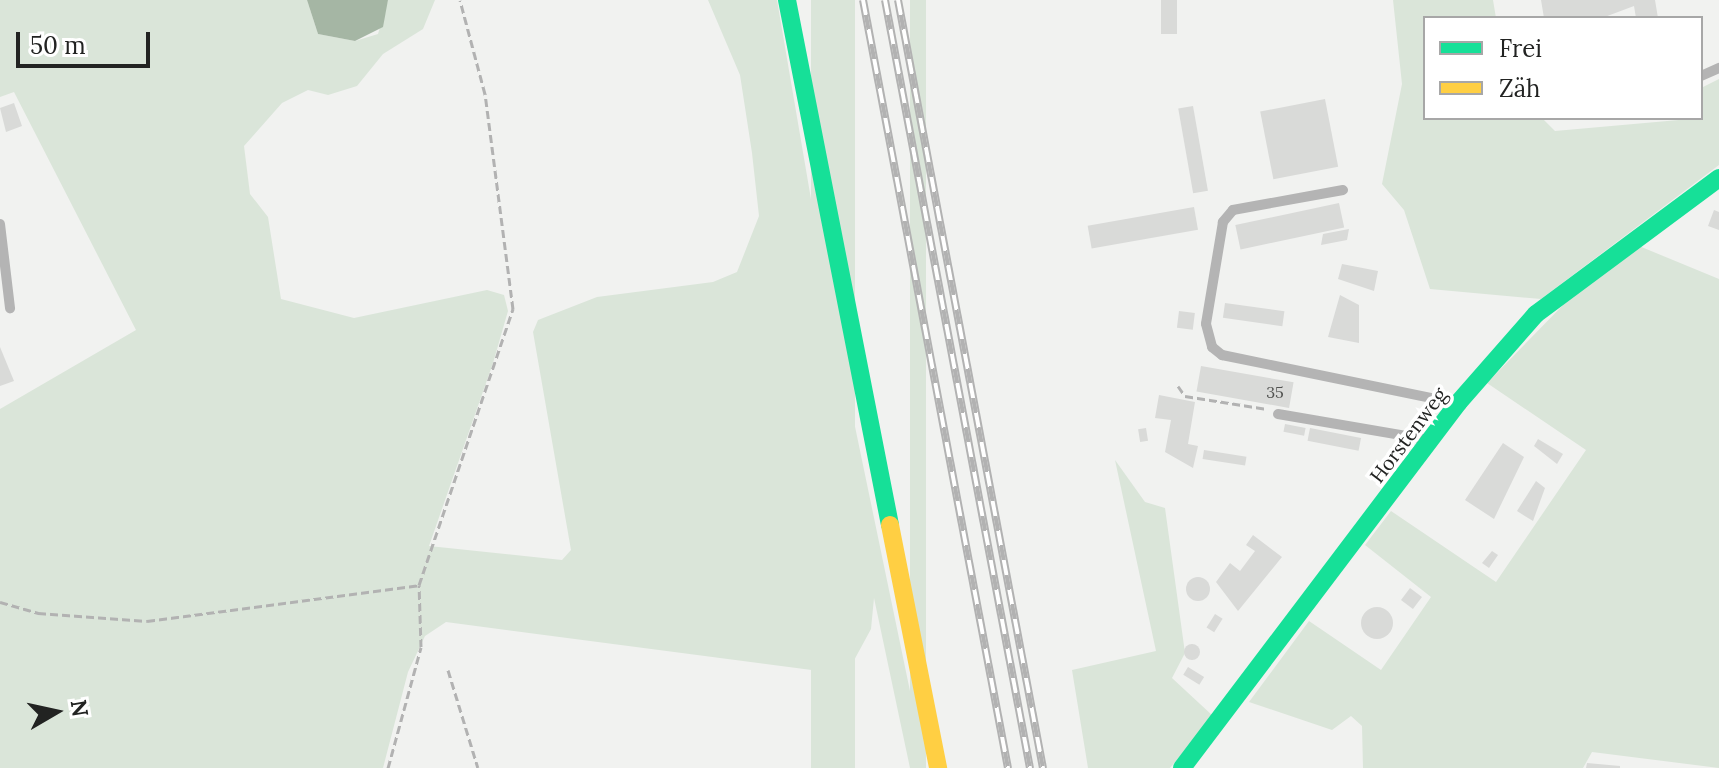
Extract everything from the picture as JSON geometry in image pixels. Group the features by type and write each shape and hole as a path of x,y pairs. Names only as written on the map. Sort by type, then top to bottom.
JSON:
{"street":[{"path":"787,0 938,768"},
{"name":"Horstenweg","path":"1182,768 1458,403 1561,292 1717,182"}],"lane":[{"path":"1343,190 1233,210 1223,222 1206,324 1212,347 1222,355 1458,403"},
{"path":"0,224 10,308"},
{"path":"1278,414 1431,440"}],"path":[{"path":"388,768 421,647 419,585 513,309 485,94 460,0"},
{"path":"1178,386 1185,396 1278,414"},
{"path":"0,602 38,613 147,621 419,585"},
{"path":"448,670 478,768"}],"shaded area":[{"path":"0,0 307,0 318,34 355,41 378,34 388,0 435,0 423,29 383,54 357,86 328,95 308,90 282,103 244,146 250,194 268,217 281,299 354,318 487,290 504,295 508,311 493,363 429,546 562,560 571,550 533,332 538,320 597,297 713,282 737,272 759,216 740,75 708,0 777,0 826,287 926,768 910,768 874,598 871,629 852,664 827,672 446,622 425,636 408,672 383,768 0,768 0,409 136,330 14,92 0,97"},
{"path":"307,0 388,0 383,27 355,41 318,34"},
{"path":"811,0 855,0 855,768 811,768"},
{"path":"910,0 926,0 926,768 910,768"},
{"path":"1393,0 1493,0 1496,16 1423,16 1423,120 1544,120 1555,131 1703,120 1703,87 1719,79 1719,165 1541,299 1430,289 1404,210 1382,184 1402,84"},
{"path":"1639,246 1719,279 1719,768 1592,752 1583,768 1363,768 1362,726 1351,716 1332,730 1249,702 1309,621 1381,670 1431,597 1365,545 1391,511 1496,582 1586,450 1487,383 1567,301"},
{"path":"1115,460 1145,502 1165,508 1185,653 1172,678 1213,716 1170,768 1088,768 1072,670 1156,651"}],"building":[{"path":"1161,0 1177,0 1177,34 1161,34"},
{"path":"1541,0 1655,0 1658,16 1636,16 1634,6 1607,16 1544,16"},
{"path":"1325,99 1338,167 1273,179 1260,112"},
{"path":"14,103 22,126 6,132 0,108"},
{"path":"1193,106 1208,191 1193,193 1178,109"},
{"path":"1339,203 1344,227 1241,249 1235,225"},
{"path":"1194,207 1198,230 1092,248 1088,226"},
{"path":"1714,210 1719,212 1719,230 1708,226"},
{"path":"1349,229 1347,240 1321,245 1323,234"},
{"path":"1342,264 1378,271 1374,291 1338,279"},
{"path":"1340,295 1359,305 1359,343 1328,337"},
{"path":"1225,303 1284,311 1282,326 1223,318"},
{"path":"1179,311 1195,313 1193,330 1177,328"},
{"path":"0,347 14,381 0,386"},
{"path":"1201,366 1294,382 1289,408 1196,392"},
{"path":"1159,395 1195,402 1188,444 1198,446 1193,468 1165,452 1171,420 1155,418"},
{"path":"1285,424 1306,428 1304,436 1283,432"},
{"path":"1146,428 1148,441 1140,442 1138,429"},
{"path":"1310,428 1361,438 1359,451 1308,441"},
{"path":"1538,439 1563,454 1557,464 1534,446"},
{"path":"1503,443 1524,457 1494,519 1465,500"},
{"path":"1204,450 1246,457 1245,466 1203,459"},
{"path":"1536,481 1545,488 1533,521 1517,511"},
{"path":"1253,535 1282,557 1238,611 1216,582 1230,563 1240,571 1255,551 1246,545"},
{"path":"1492,551 1498,555 1489,568 1482,563"},
{"path":"1198,577 1209,584 1210,589 1203,600 1198,601 1187,594 1186,589 1193,578"},
{"path":"1410,588 1422,597 1413,609 1401,600"},
{"path":"1377,607 1388,612 1393,623 1388,634 1377,639 1366,634 1361,623 1366,612"},
{"path":"1215,614 1223,619 1214,632 1207,628"},
{"path":"1189,644 1195,644 1200,652 1198,658 1189,660 1184,655 1184,649"},
{"path":"1188,667 1204,677 1199,685 1183,675"},
{"path":"1587,763 1620,766 1620,768 1586,768"}],"railway":[{"path":"863,0 1008,768"},
{"path":"885,0 1030,768"},
{"path":"898,0 1043,768"}],"traffic: fast":[{"path":"787,0 890,525"},
{"path":"1182,768 1458,403 1536,314 1719,178"}],"traffic: slow":[{"path":"890,525 938,768"}]}
